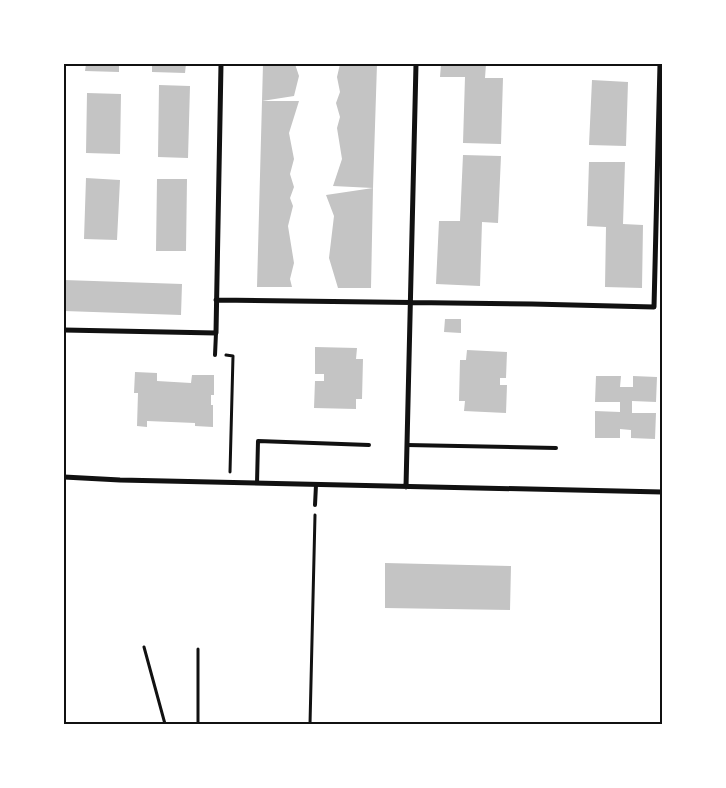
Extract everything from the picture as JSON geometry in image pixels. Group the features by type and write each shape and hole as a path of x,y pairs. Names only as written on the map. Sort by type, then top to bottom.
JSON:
{"street":[{"path":"64,330 216,333 221,64"},
{"path":"406,487 416,64"},
{"path":"216,300 654,307 659,210 660,64"},
{"path":"64,477 662,492"}],"lane":[{"path":"215,355 216,333"},
{"path":"257,483 258,441 369,445"},
{"path":"407,445 556,448"},
{"path":"315,505 316,484"}],"path":[{"path":"215,355 234,356 230,482"},
{"path":"310,724 315,505"},
{"path":"144,647 165,724"},
{"path":"198,648 198,724"}],"building":[{"path":"86,64 119,64 119,72 85,71"},
{"path":"152,64 186,64 185,73 152,72"},
{"path":"263,64 295,64 299,76 294,96 262,101"},
{"path":"340,64 377,64 373,188 333,186 342,159 337,128 340,117 336,103 340,92 337,77"},
{"path":"441,64 486,64 485,78 503,78 501,144 463,143 465,77 440,77"},
{"path":"592,80 628,82 626,146 589,145"},
{"path":"159,85 190,86 188,158 158,157"},
{"path":"87,93 121,94 120,154 86,153"},
{"path":"262,101 299,101 289,133 294,159 290,174 294,187 290,198 293,206 288,226 294,263 290,279 292,287 257,287"},
{"path":"463,155 501,156 498,223 482,222 480,286 436,284 439,221 460,221"},
{"path":"589,162 625,162 623,224 643,225 642,288 605,287 606,227 587,226"},
{"path":"86,178 120,180 117,240 84,239"},
{"path":"157,179 187,179 186,251 156,251"},
{"path":"373,188 371,288 338,288 329,258 334,216 326,195"},
{"path":"64,280 182,284 181,315 64,311"},
{"path":"445,319 461,319 461,333 444,332"},
{"path":"315,347 357,348 356,359 363,359 362,399 356,399 356,409 314,408 315,381 324,381 324,374 315,374"},
{"path":"467,350 507,352 506,378 500,378 500,385 507,385 506,413 464,411 465,401 459,401 460,360 466,360"},
{"path":"135,372 157,373 157,381 191,383 192,375 214,375 214,395 211,395 213,427 195,426 195,423 147,421 147,427 137,426 138,393 134,393"},
{"path":"596,376 621,376 620,387 633,387 633,376 657,377 656,402 632,401 632,413 656,413 655,439 631,438 631,430 620,429 620,438 595,438 595,411 620,412 620,402 595,402"},
{"path":"385,563 511,566 510,610 385,608"}]}
